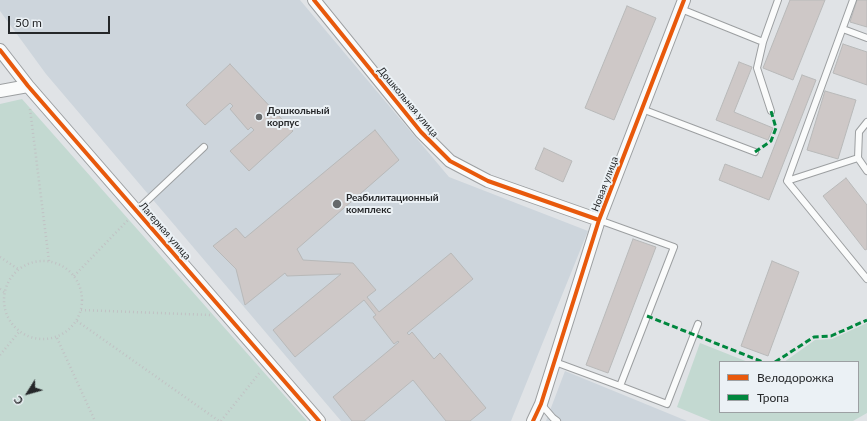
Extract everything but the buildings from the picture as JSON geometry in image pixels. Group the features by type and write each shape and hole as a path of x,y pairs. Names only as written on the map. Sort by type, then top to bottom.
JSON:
{"street":[{"name":"Дошкольная улица","path":"314,0 421,132 450,161 488,182 599,220"},
{"name":"Новая улица","path":"533,421 541,404 555,362 599,220 683,4"},
{"name":"Лагерная улица","path":"0,50 28,86 319,421"},
{"path":"0,92 28,86"}],"lane":[{"path":"771,111 757,68 763,42 778,0"},
{"path":"787,181 853,0"},
{"path":"683,4 763,42"},
{"path":"843,29 867,38"},
{"path":"642,108 755,152"},
{"path":"867,122 859,132 858,158 867,171"},
{"path":"136,211 204,147"},
{"path":"787,181 858,158"},
{"path":"787,181 867,279"},
{"path":"599,220 674,247 620,386"},
{"path":"555,362 667,404 698,324"},
{"path":"541,404 557,421"}],"path":[{"path":"28,86 49,261"},
{"path":"74,276 136,211"},
{"path":"0,257 18,269"},
{"path":"49,261 63,266 74,276 80,286 82,298 81,310 77,321 68,331 57,338 44,340 30,338 19,332 10,323 2,300 9,279 18,269 32,262 49,261"},
{"path":"0,289 4,292"},
{"path":"81,310 228,316"},
{"path":"77,321 220,421 268,362"},
{"path":"0,356 19,332"},
{"path":"57,338 95,421"}],"shaded area":[{"name":"Реабилитационный комплекс","path":"0,0 300,0 449,177 588,231 511,421 341,421 46,74 0,11"},
{"path":"565,371 687,421 546,421"}],"green space":[{"path":"22,99 307,421 0,421 0,104"},
{"path":"867,323 867,413 853,421 711,421 677,407 700,343 745,361 719,361 719,413 859,413 859,361 785,361 815,340 832,339"}],"marked path":[{"path":"755,152 771,141 776,128 771,111"},
{"path":"647,316 760,361"},
{"path":"777,361 814,337 831,336 867,320"}],"cycle path":[{"path":"314,0 421,132 450,161 488,181 599,220"},
{"path":"533,421 541,404 599,220 684,0"},
{"path":"0,50 28,86 319,421"}],"place":[{"name":"Дошкольный корпус","path":"259,117"},
{"name":"Реабилитационный комплекс","path":"337,204"}]}
